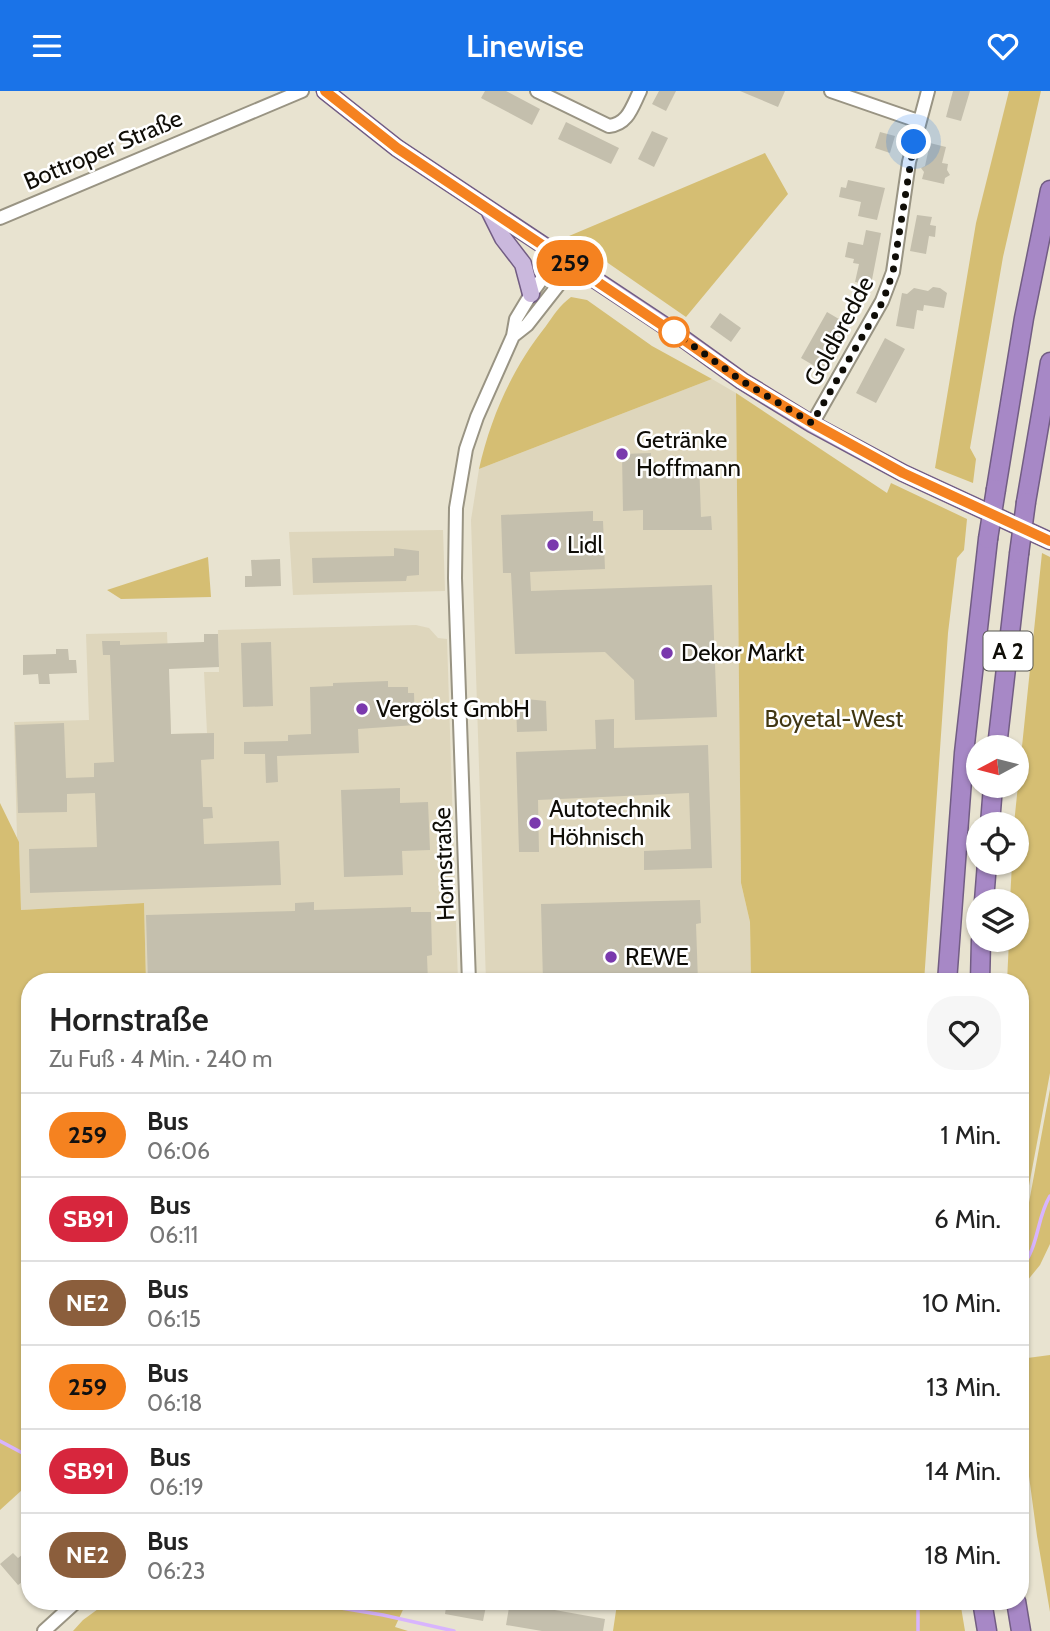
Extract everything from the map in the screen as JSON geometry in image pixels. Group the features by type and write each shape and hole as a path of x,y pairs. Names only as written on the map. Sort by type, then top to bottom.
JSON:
{"highway":[{"name":"A 2","path":"948,973 964,753 988,539 1024,318 1050,190"},
{"name":"A 2","path":"998,735 1026,502 1050,362"},
{"path":"980,973 981,952"},
{"path":"984,1610 987,1631"},
{"path":"1018,1610 1021,1631"}],"main road":[{"path":"325,91 397,148 574,265 742,381 812,423 922,481 1050,541"},
{"path":"488,210 503,238 523,264 531,294"}],"street":[{"name":"Bottroper Straße","path":"0,218 302,91"},
{"path":"537,91 609,126 619,125 625,119 640,91"},
{"path":"831,91 918,121"},
{"name":"Goldbredde","path":"812,423 883,301 893,272 909,162 928,91"},
{"name":"Hornstraße","path":"469,973 455,578 456,507 470,438 513,336 516,319 559,255"},
{"name":"Hornstraße","path":"513,336 527,325 574,265"},
{"path":"44,1631 67,1610"}],"shaded area":[{"path":"712,379 736,393 741,883 750,922 751,973 486,973 471,520 479,469"},
{"path":"443,530 445,591 293,595 289,532"},
{"path":"416,625 429,628 438,638 447,639 458,973 146,973 144,903 21,910 14,722 89,720 86,634 167,632 171,734 207,733 204,672 219,672 218,630"}],"green space":[{"path":"1009,91 1041,91 1003,257 970,448 976,459 973,483 935,468 976,223"},
{"path":"765,153 788,194 686,317 569,236"},
{"path":"571,297 587,300 652,346 712,379 479,469 490,430 513,376 534,342 563,303"},
{"name":"Boyetal-West","path":"736,393 887,493 891,483 967,519 964,550 957,558 948,633 925,973 751,973 750,922 741,883"},
{"path":"1042,553 1050,557 1050,1073 1029,1186 1029,973 1007,973 1008,952 1029,952 1029,889 1011,889 1011,875 1029,875 1029,812 1015,812 1017,798 1029,798 1029,735 1023,735"},
{"path":"208,557 211,597 121,599 107,590"},
{"path":"0,803 19,842 21,910 144,903 146,973 21,973 21,1491 0,1510"},
{"path":"1050,1089 1050,1244 1040,1265 1029,1279 1029,1202"},
{"path":"1050,1355 1050,1612 1029,1476 1029,1358"},
{"path":"97,1610 403,1610 395,1627 408,1631 73,1631"},
{"path":"616,1610 962,1610 965,1631 613,1631"}],"building":[{"path":"485,91 506,91 540,109 532,125 481,98"},
{"path":"659,91 676,91 666,111 652,104"},
{"path":"740,91 785,91 778,107"},
{"path":"953,91 970,91 961,121 946,117"},
{"path":"566,122 619,148 611,164 558,139"},
{"path":"652,131 668,138 654,167 638,159"},
{"path":"880,132 895,136 890,153 875,148"},
{"path":"930,143 946,147 942,163 948,164 950,175 945,178 944,184 922,179 924,172 921,168 925,166"},
{"path":"848,180 885,188 877,220 858,216 861,202 839,197 841,187 846,188"},
{"path":"917,215 932,217 930,225 936,226 935,237 929,236 926,254 910,251"},
{"path":"866,230 881,233 871,285 855,282 859,264 853,263 854,259 845,257 848,242 863,245"},
{"path":"933,287 947,293 944,308 924,305 923,311 917,310 914,329 896,326 902,293 907,294 914,288 928,291"},
{"path":"827,312 849,325 823,371 801,358"},
{"path":"720,313 741,328 731,342 710,327"},
{"path":"885,338 905,349 876,403 856,393"},
{"path":"651,453 651,462 699,461 701,517 711,516 712,530 643,530 643,510 623,511 622,454"},
{"name":"Dekor Markt","path":"593,511 593,521 603,521 605,569 530,572 531,591 712,585 717,717 635,720 634,680 605,652 515,654 511,573 503,573 501,515"},
{"path":"394,548 419,551 419,575 407,576 406,581 313,583 312,558 394,556"},
{"path":"280,559 281,586 245,587 245,576 252,576 251,560"},
{"path":"204,634 218,634 219,667 169,669 171,734 214,733 214,759 201,760 203,807 212,807 213,818 203,819 204,844 279,841 281,885 30,893 29,849 97,847 95,793 67,794 67,812 18,813 15,725 64,723 66,778 94,777 94,763 114,762 110,655 103,655 102,641 120,641 120,645 204,642"},
{"path":"271,642 273,706 243,707 241,643"},
{"path":"56,649 68,649 69,660 76,660 77,673 49,674 50,684 39,684 38,674 23,675 23,655 56,654"},
{"name":"Vergölst GmbH","path":"388,681 388,687 408,687 408,693 414,693 415,725 358,729 359,753 277,756 278,782 266,783 265,754 244,754 244,742 288,741 288,735 311,734 310,687 333,686 333,683"},
{"path":"526,699 546,701 547,731 517,732 516,705 526,705"},
{"path":"614,719 614,748 708,745 712,868 644,870 644,851 691,849 689,793 538,800 539,852 519,852 516,752 596,749 595,720"},
{"path":"400,788 400,803 428,802 430,850 402,851 403,875 344,877 341,790"},
{"path":"700,900 701,923 696,924 698,973 543,973 541,904"},
{"path":"314,902 314,910 411,907 411,912 431,912 432,955 427,956 428,973 148,973 146,915 295,911 295,903"},
{"path":"13,1553 18,1558 21,1556 21,1583 18,1585 0,1564"},
{"path":"446,1610 485,1610 483,1621 445,1614"},
{"path":"509,1610 555,1610 605,1619 603,1631 542,1631 506,1625"}],"waterway":[{"path":"1029,1255 1050,1196"},
{"path":"0,1441 21,1452"},
{"path":"353,1610 454,1631"},
{"path":"918,1610 918,1631"}],"bus line":[{"name":"259","path":"325,91 397,148 742,381 903,473 1050,541"}],"place":[{"name":"Getränke Hoffmann","path":"622,454"},
{"name":"Lidl","path":"553,545"},
{"name":"Dekor Markt","path":"667,653"},
{"name":"Vergölst GmbH","path":"362,709"},
{"name":"Autotechnik Höhnisch","path":"535,823"},
{"name":"REWE","path":"611,957"}],"route":[{"path":"674,332 742,381 812,423 883,301 893,272 914,142"}]}
